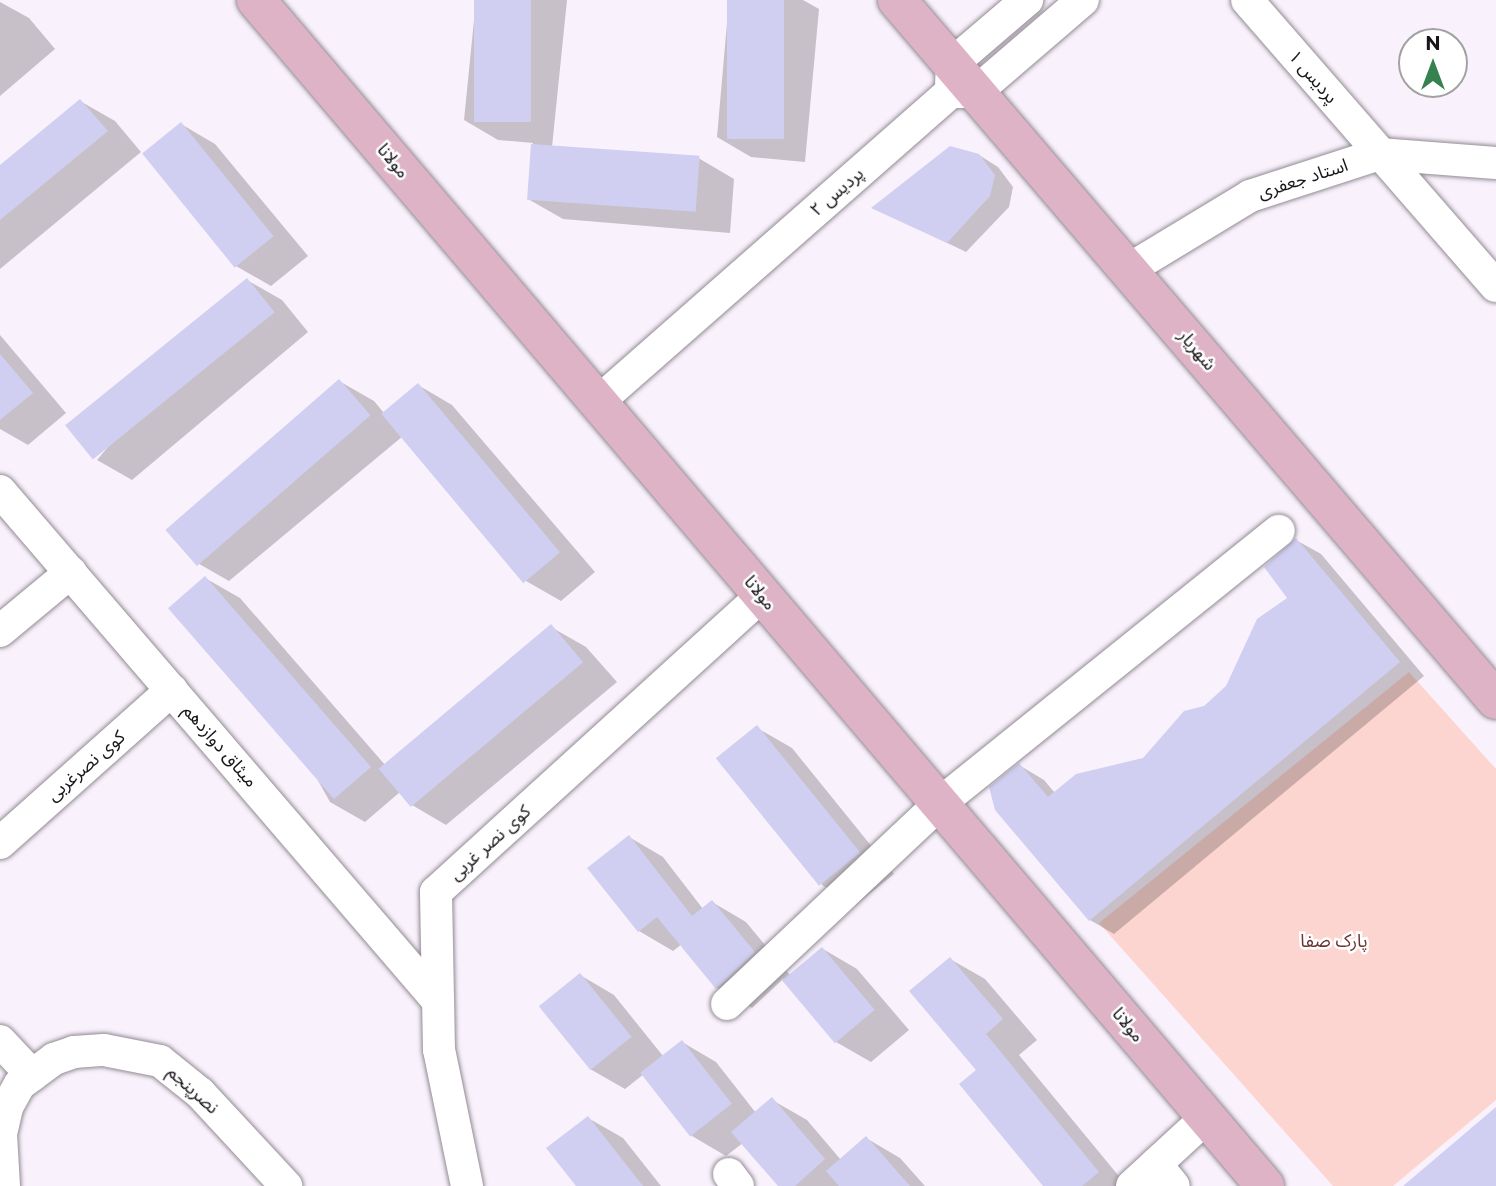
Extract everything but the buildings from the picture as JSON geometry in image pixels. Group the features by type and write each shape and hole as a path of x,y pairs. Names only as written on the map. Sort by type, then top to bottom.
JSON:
{"main road":[{"name":"مولانا","path":"256,0 1265,1186"},
{"name":"شهریار","path":"897,0 960,83 1128,270 1496,701"}],"street":[{"path":"960,83 1027,0"},
{"name":"پردیس ۲","path":"598,402 960,83 1083,0"},
{"name":"پردیس ۱","path":"1247,0 1496,286"},
{"name":"استاد جعفری","path":"1128,270 1250,196 1379,154 1496,163"},
{"name":"میثاق دوازدهم","path":"0,491 438,1001"},
{"path":"727,1004 939,804 1279,531"},
{"path":"0,631 71,572"},
{"name":"کوی نصر غربی","path":"467,1186 439,1050 436,892 762,595"},
{"name":"کوی نصرغربی","path":"0,843 172,690"},
{"path":"0,1041 32,1075"},
{"name":"نصرپنجم","path":"4,1186 1,1134 7,1107 20,1084 74,1052 114,1051 160,1061 200,1093 286,1186"},
{"path":"1132,1186 1165,1175 1206,1118"}],"green space":[{"name":"پارک صفا","path":"1409,672 1496,769 1496,1100 1393,1186 1333,1186 1099,923"}]}
